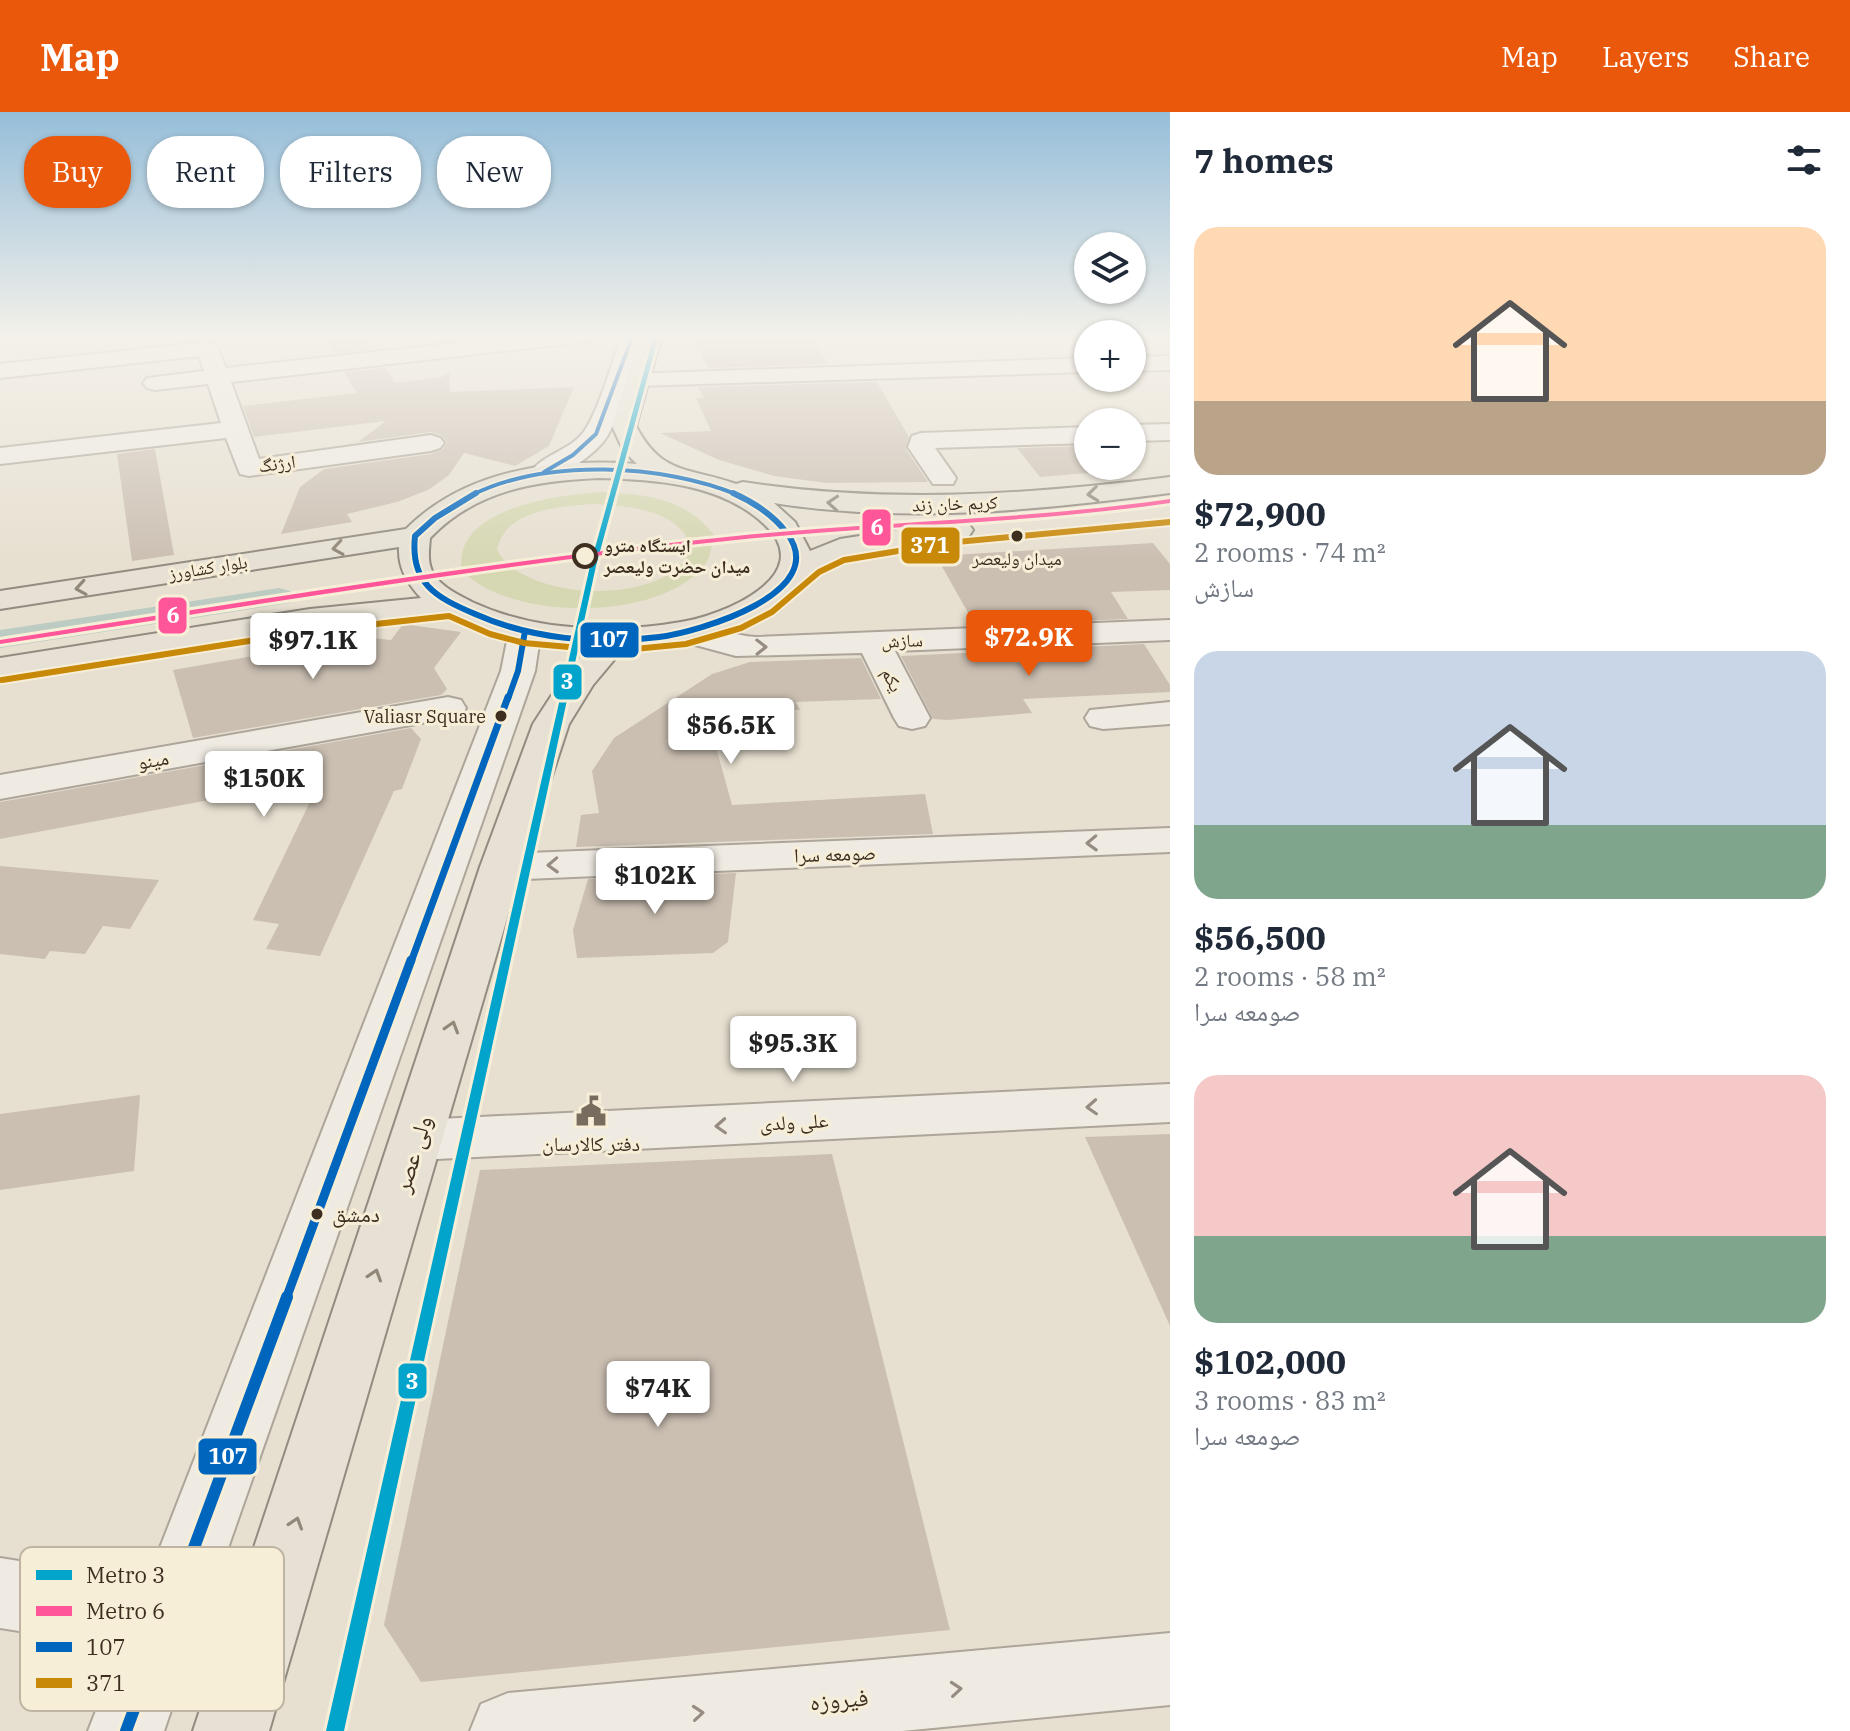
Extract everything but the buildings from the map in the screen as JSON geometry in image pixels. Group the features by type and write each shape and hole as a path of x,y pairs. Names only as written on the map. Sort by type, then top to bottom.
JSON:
{"main road":[{"path":"629,411 624,426 636,450 665,475"},
{"path":"599,470 665,475 693,480 752,502 780,523 795,544 796,558 786,583 766,601 736,617 685,632 614,639 525,631 495,623 451,604 428,587 414,565 415,536 441,509 466,496 544,472 599,470"},
{"name":"کریم خان زند","path":"693,480 806,501 916,506 1013,502 1170,485"},
{"name":"کریم خان زند","path":"786,583 825,554 840,548 944,531 1170,510"},
{"name":"بلوار کشاورز","path":"0,600 415,536"},
{"path":"0,668 310,619 451,604"},
{"name":"ولی عصر","path":"284,1562 501,867 551,724 578,680 614,639"},
{"name":"ولی عصر","path":"231,1731 237,1711"}],"street":[{"name":"ارژنگ","path":"229,411 249,468 431,443"},
{"path":"544,472 573,455 596,434 605,411"},
{"path":"0,456 236,429"},
{"path":"1146,433 1170,432"},
{"path":"943,478 921,447 921,441 1074,436"},
{"path":"193,1547 518,671 525,631"},
{"name":"سازش","path":"685,632 736,646 1165,638"},
{"name":"یکم","path":"873,642 912,718"},
{"name":"مینو","path":"0,787 448,708"},
{"path":"1103,718 1170,713"},
{"name":"صومعه سرا","path":"501,867 1170,840"},
{"name":"علی ولدی","path":"418,1140 1170,1103"},
{"path":"0,1593 20,1596"},
{"name":"فیروزه","path":"508,1731 1170,1669"},
{"path":"126,1731 133,1711"}],"green space":[{"path":"601,492 664,500 691,513 714,535 705,564 684,583 656,597 622,605 585,608 548,606 514,599 484,587 462,570 463,549 473,532 490,519 535,502","holes":["591,504 635,508 663,517 685,534 692,547 679,567 657,580 629,588 597,591 565,588 536,580 512,568 497,550 510,526 521,519 548,509"]}],"waterway":[{"path":"0,639 279,597"}],"metro line":[{"name":"3","path":"335,1731 593,566 636,411"},
{"name":"6","path":"0,642 644,548 791,533 1062,515 1170,501"}],"transit line":[{"name":"107","path":"544,472 573,455 596,434 605,411"},
{"name":"107","path":"599,470 695,480 740,496 780,524 792,540 796,555 792,570 770,596 724,622 659,637 624,640 554,636 488,620 438,595 418,573 414,559 415,536 456,504 500,484 523,478 599,470"},
{"name":"371","path":"2,680 312,631 449,616 490,634 524,643 614,651 686,644 741,628 772,612 819,572 844,560 946,543 1170,522"},
{"name":"107","path":"194,1547 518,671 525,631"},
{"name":"107","path":"126,1731 133,1711"}],"place":[{"name":"میدان ولیعصر","path":"1017,536"},
{"name":"ایستگاه مترو میدان حضرت ولیعصر","path":"585,556"},
{"name":"Valiasr Square","path":"501,716"},
{"name":"دفتر کالارسان","path":"591,1111"},
{"name":"دمشق","path":"317,1214"}]}
